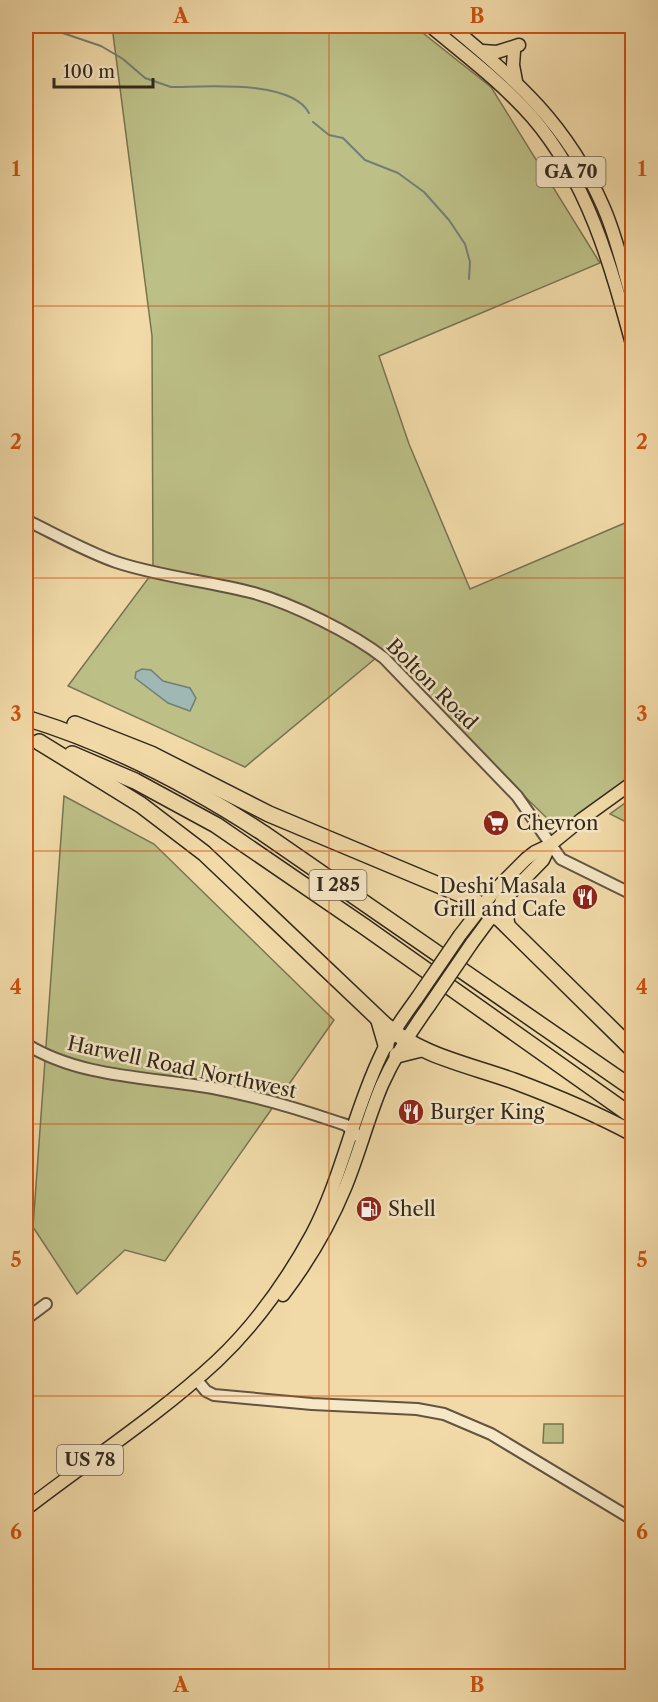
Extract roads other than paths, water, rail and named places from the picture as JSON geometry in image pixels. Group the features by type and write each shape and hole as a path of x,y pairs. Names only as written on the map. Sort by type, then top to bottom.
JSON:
{"highway":[{"path":"26,710 47,715 126,743 269,814 456,891 487,909 507,925 633,1048"},
{"name":"I 285","path":"26,718 61,729 136,759 217,804 633,1088"},
{"path":"32,739 141,805 204,853 378,1019 395,1043 516,1082 633,1132"},
{"name":"I 285","path":"32,739 135,781 216,825 633,1116"},
{"path":"503,901 507,925"}],"main road":[{"name":"GA 70","path":"430,26 517,101 564,160 599,232 633,344"},
{"name":"GA 70","path":"451,26 516,81 570,146 588,175 610,225 633,298"},
{"path":"482,51 496,52 516,48 513,65 516,81"},
{"name":"US 78","path":"395,1043 429,1006 472,943 500,884 535,852 550,845 633,783"},
{"name":"US 78","path":"26,1509 198,1381 247,1329 292,1267 312,1234 358,1136 369,1084 395,1043 417,998 460,935 487,909 503,901 543,860 550,845"}],"street":[{"name":"Bolton Road","path":"26,520 84,549 116,561 148,571 268,598 346,633 369,646 384,658 517,796 561,859 633,894"},
{"name":"Harwell Road Northwest","path":"26,1044 51,1057 96,1070 250,1096 337,1122 358,1136"},
{"path":"26,1319 46,1304"},
{"path":"198,1381 206,1391 214,1395 444,1414 475,1425 633,1519"}],"water":[{"path":"142,669 151,670 163,681 190,688 196,698 190,711 168,703 135,678 136,672"}],"waterway":[{"path":"42,26 101,46 123,59 145,78 171,87 225,86 266,90 299,102 309,113"},
{"path":"313,122 329,135 343,138 365,160 398,173 424,192 449,220 465,244 470,262 469,279"}],"place":[{"name":"Chevron","path":"496,823"},
{"name":"Deshi Masala Grill and Cafe","path":"585,897"},
{"name":"Burger King","path":"411,1112"},
{"name":"Shell","path":"369,1209"}]}
